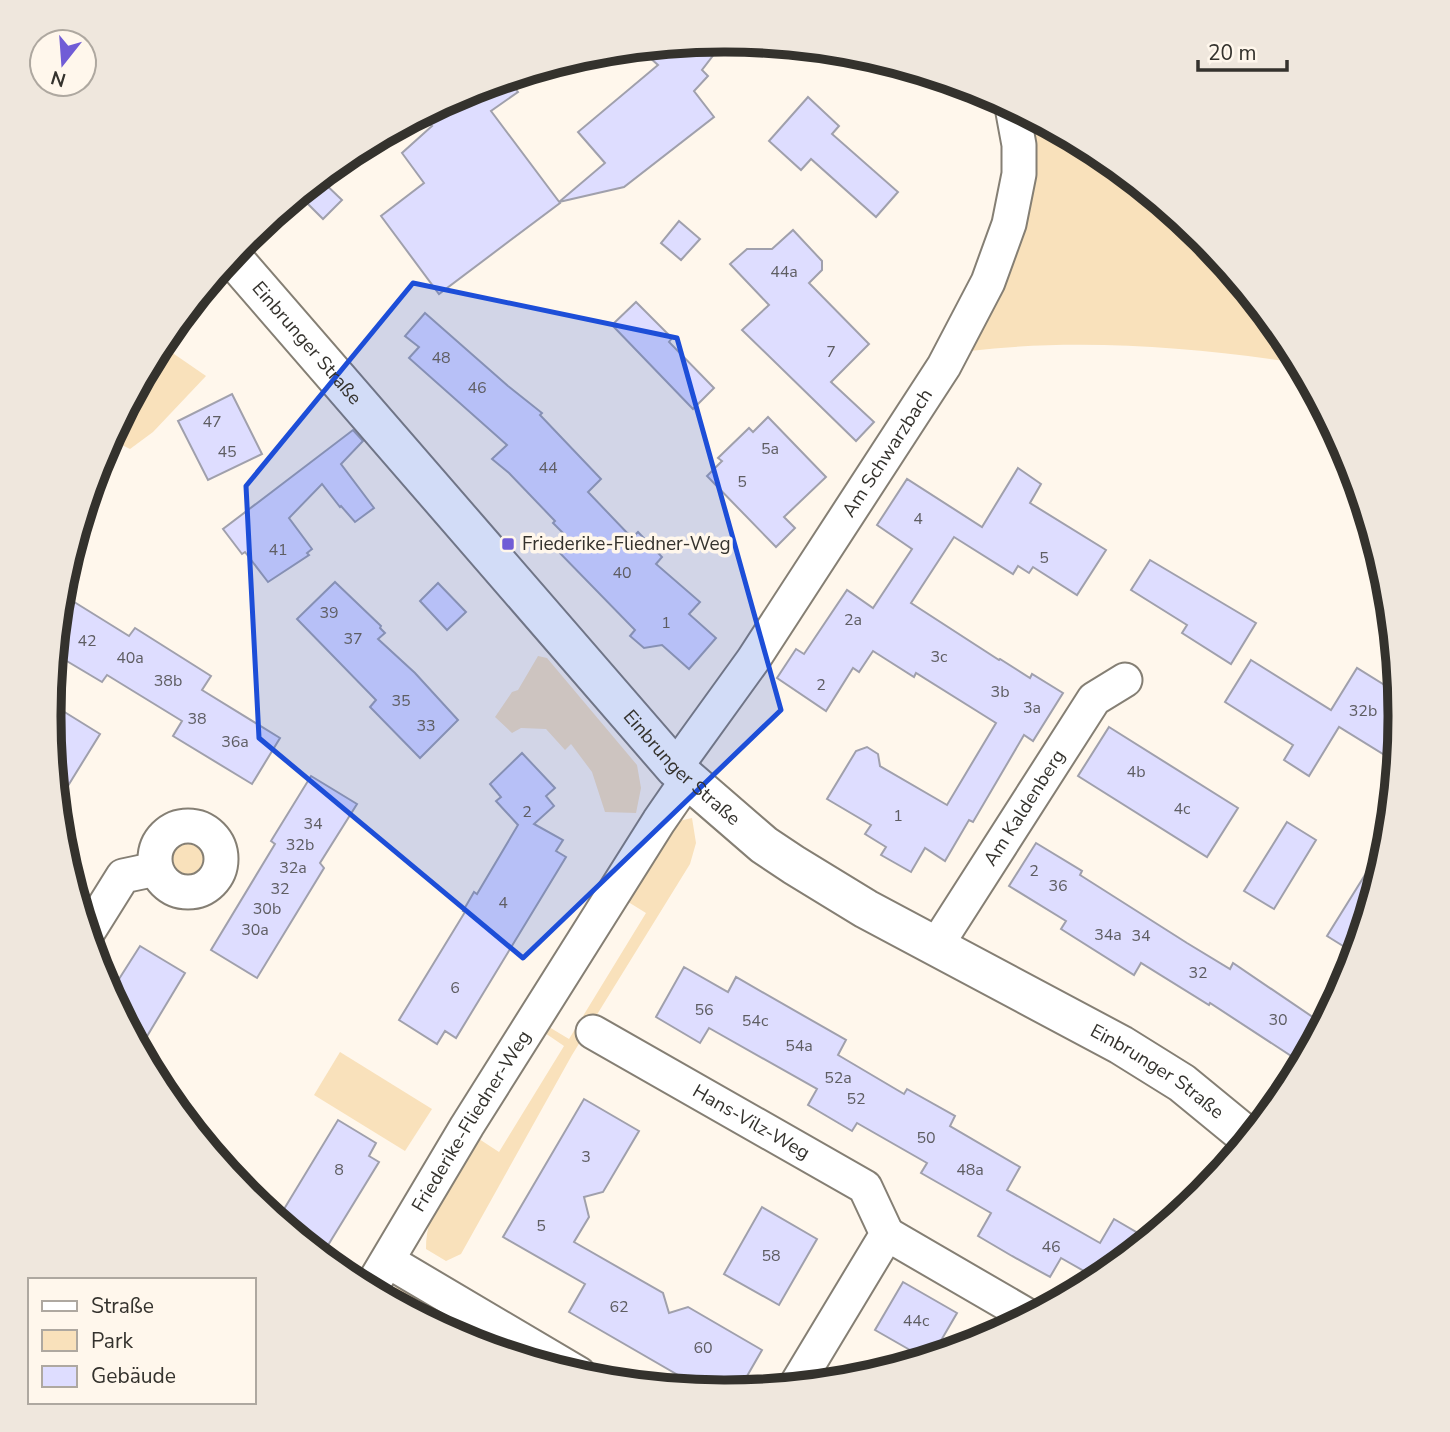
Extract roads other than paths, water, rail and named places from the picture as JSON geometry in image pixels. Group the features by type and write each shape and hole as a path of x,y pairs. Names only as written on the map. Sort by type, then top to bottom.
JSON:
{"street":[{"name":"Am Schwarzbach","path":"681,774 944,366 988,282 1009,224 1019,174 1019,145 1014,119"},
{"name":"Einbrunger Straße","path":"239,265 681,774 764,845 866,909 1121,1045 1182,1083 1241,1132"},
{"name":"Am Kaldenberg","path":"936,946 1094,699 1125,680"},
{"name":"Friederike-Fliedner-Weg","path":"376,1280 467,1126 659,821 681,774"},
{"path":"95,921 123,876 156,869"},
{"name":"Hans-Vilz-Weg","path":"593,1032 865,1187 887,1234"},
{"path":"802,1375 887,1234 1018,1311"},
{"path":"388,1261 547,1355"}],"place":[{"name":"Friederike-Fliedner-Weg","path":"508,544"}]}
